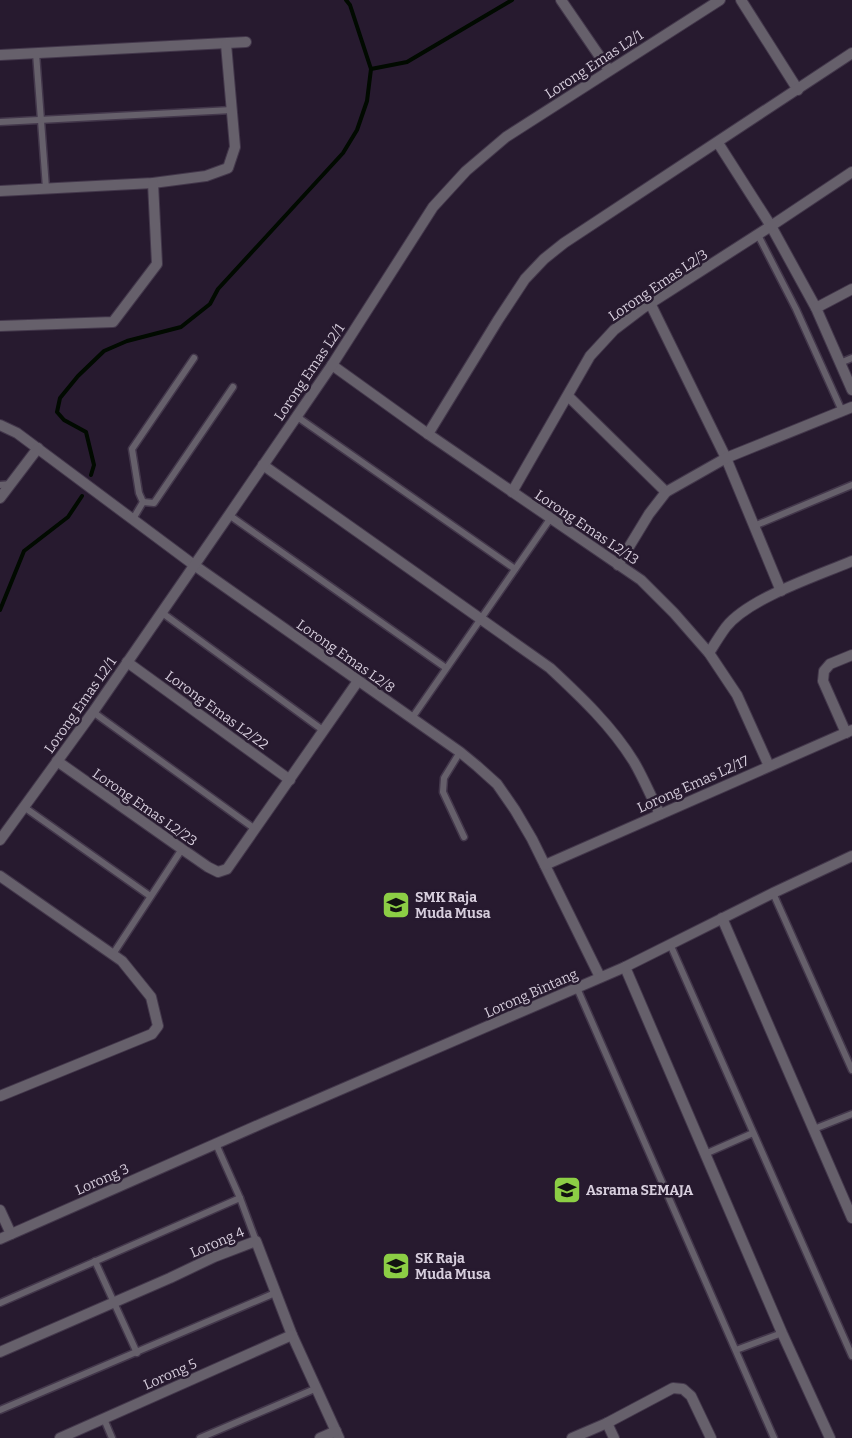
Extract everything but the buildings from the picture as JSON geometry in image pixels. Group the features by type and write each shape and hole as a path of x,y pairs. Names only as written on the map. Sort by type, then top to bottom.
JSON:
{"street":[{"path":"561,0 609,70"},
{"name":"Lorong Emas L2/1","path":"0,840 229,516 332,365 433,207 466,171 506,137 720,0"},
{"path":"741,0 798,90"},
{"path":"0,55 246,42"},
{"path":"0,190 153,184 206,176 228,168 235,147 226,44"},
{"path":"428,434 503,312 525,279 544,259 564,243 852,54"},
{"path":"718,143 771,226 816,308 852,390"},
{"name":"Lorong Emas L2/3","path":"512,492 590,356 614,330 650,304 852,172"},
{"path":"0,326 113,322 157,264 153,184"},
{"path":"816,308 852,289"},
{"path":"650,304 726,458 781,591"},
{"name":"Lorong Emas L2/13","path":"332,365 550,519 641,580 674,613 709,653 737,695 769,766"},
{"path":"568,396 666,492"},
{"path":"618,565 649,514 666,492 726,458 852,407"},
{"name":"Lorong Emas L2/8","path":"0,426 17,433 194,564 460,752 477,766 496,784 528,832 600,977"},
{"path":"0,498 5,485 38,448"},
{"path":"263,465 550,668 582,698 609,728 634,762 660,814"},
{"path":"709,653 726,626 744,610 781,591 852,561"},
{"path":"849,732 823,681 824,671 830,664 852,654"},
{"name":"Lorong Emas L2/22","path":"127,662 290,780"},
{"path":"255,829 358,681"},
{"name":"Lorong Emas L2/17","path":"545,865 849,732"},
{"name":"Lorong Emas L2/23","path":"57,761 182,850 218,872 227,869 255,829"},
{"name":"Lorong Bintang","path":"216,1144 577,988 773,892 852,856"},
{"path":"0,876 122,961 150,997 158,1026 152,1034 0,1096"},
{"path":"722,918 852,1218"},
{"path":"625,966 782,1333 830,1438"},
{"name":"Lorong 3","path":"0,1239 216,1144"},
{"path":"0,1210 11,1234"},
{"name":"Lorong 4","path":"0,1352 214,1257 256,1241 292,1335 338,1434"},
{"name":"Lorong 5","path":"60,1438 292,1335"},
{"path":"572,1438 607,1423 673,1388 683,1388 691,1396 711,1438"},
{"path":"607,1423 614,1438"},
{"path":"320,1438 338,1434"}],"lane":[{"path":"36,54 46,188"},
{"path":"0,122 232,110"},
{"path":"758,235 796,309 842,411"},
{"path":"143,502 139,493 132,449 194,358"},
{"path":"840,363 852,358"},
{"path":"143,502 154,503 233,387"},
{"path":"296,416 515,569"},
{"path":"754,526 852,486"},
{"path":"133,519 143,502"},
{"path":"229,516 446,668"},
{"path":"412,718 550,519"},
{"path":"161,612 324,731"},
{"path":"92,712 255,829"},
{"path":"460,752 444,778 443,792 464,837"},
{"path":"24,807 150,896"},
{"path":"112,954 182,850"},
{"path":"773,892 852,1070"},
{"path":"670,944 852,1356"},
{"path":"577,988 774,1438"},
{"path":"814,1129 852,1114"},
{"path":"705,1154 753,1133"},
{"path":"216,1144 240,1198 256,1241"},
{"path":"0,1303 240,1198"},
{"path":"95,1261 137,1353"},
{"path":"0,1410 275,1293"},
{"path":"736,1350 782,1333"},
{"path":"200,1438 317,1388"},
{"path":"104,1419 112,1438"}],"waterway":[{"path":"91,475 94,465 86,432 64,420 57,412 60,398 78,376 104,351 127,341 181,327 210,304 218,289 343,153 357,130 367,101 371,69 350,5 346,0"},
{"path":"371,69 407,62 512,0"},
{"path":"0,610 24,551 68,517 82,496"}],"place":[{"name":"SMK Raja Muda Musa","path":"396,905"},
{"name":"Asrama SEMAJA","path":"567,1190"},
{"name":"SK Raja Muda Musa","path":"396,1266"}]}
